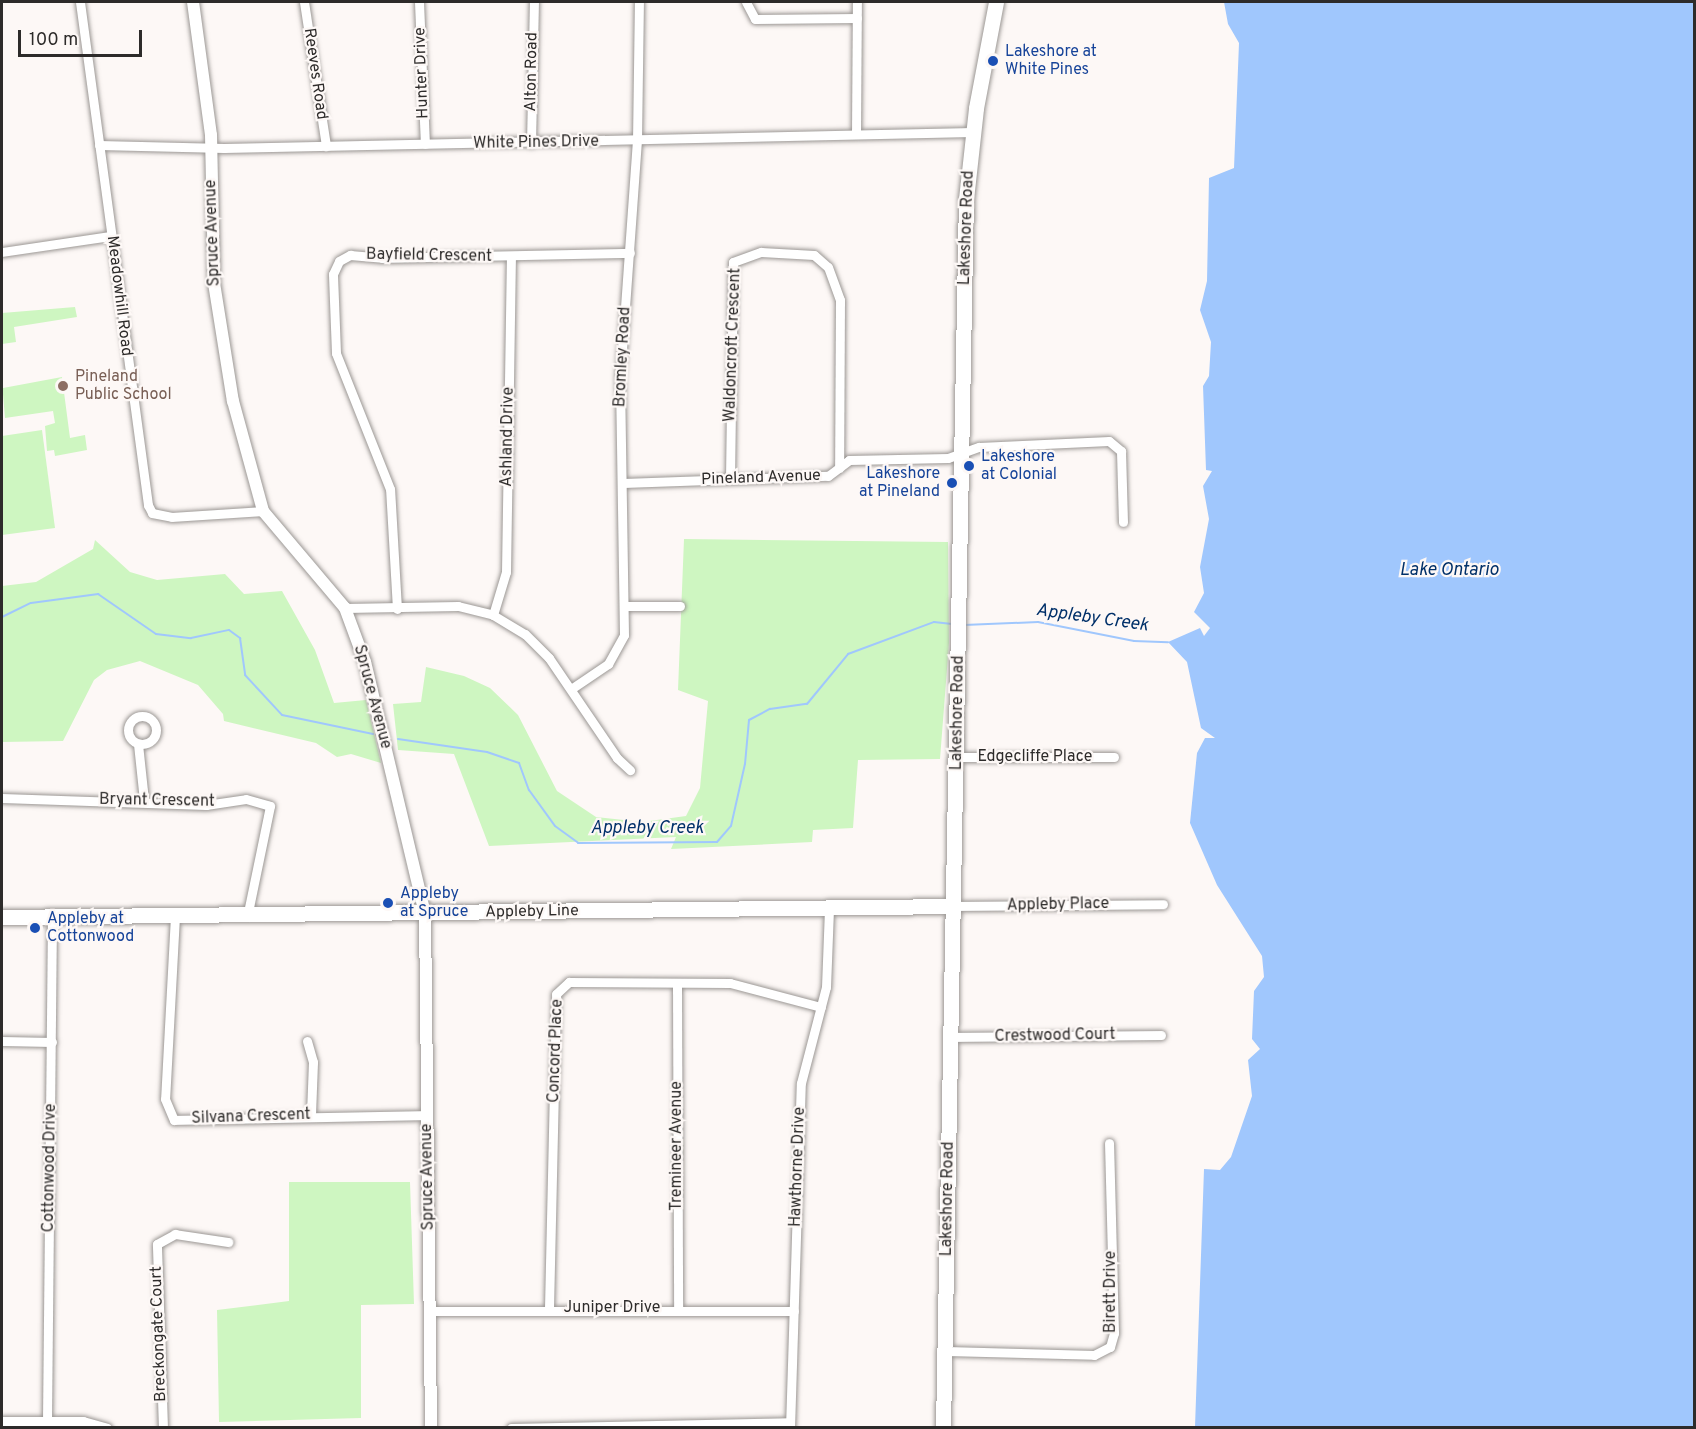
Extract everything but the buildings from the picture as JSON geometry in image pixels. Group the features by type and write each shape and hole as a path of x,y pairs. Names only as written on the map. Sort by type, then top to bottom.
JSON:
{"main road":[{"name":"Lakeshore Road","path":"942,1428 946,1351 950,1037 964,452 966,199 973,132 996,2"},
{"name":"Appleby Line","path":"2,917 247,917 954,906"}],"street":[{"name":"Meadowhill Road","path":"80,2 111,236 152,513 172,517 263,511"},
{"name":"Spruce Avenue","path":"193,2 211,148 214,283 232,400 263,511 345,608 365,662 425,914 431,1428"},
{"name":"Reeves Road","path":"304,2 326,146"},
{"name":"Hunter Drive","path":"419,2 425,144"},
{"name":"Alton Road","path":"531,143 534,2"},
{"name":"Bromley Road","path":"571,689 608,664 624,635 620,377 637,141 639,2"},
{"path":"746,2 755,19 857,18"},
{"path":"856,134 857,2"},
{"name":"White Pines Drive","path":"99,145 211,148 637,141 973,132"},
{"path":"2,252 111,236"},
{"name":"Waldoncroft Crescent","path":"730,479 733,262 761,252 814,255 828,267 840,300 839,468"},
{"name":"Bayfield Crescent","path":"397,609 390,489 336,353 333,274 339,261 350,255 511,257 630,254"},
{"name":"Ashland Drive","path":"493,615 506,572 511,257"},
{"name":"Pineland Avenue","path":"623,483 828,476 849,460 948,458 979,447 1109,441 1121,451 1123,522"},
{"path":"345,608 397,609 458,606 493,615 525,634 571,689 617,758 630,770"},
{"path":"625,606 680,606"},
{"path":"138,744 144,800"},
{"name":"Edgecliffe Place","path":"957,757 1114,758"},
{"name":"Bryant Crescent","path":"2,798 144,800 206,805 246,799 270,806 247,917"},
{"name":"Appleby Place","path":"954,906 1163,904"},
{"name":"Hawthorne Drive","path":"790,1425 801,1083 828,977 829,909"},
{"name":"Silvana Crescent","path":"175,916 167,1111 174,1120 311,1115 427,1115"},
{"name":"Cottonwood Drive","path":"47,1420 52,917"},
{"name":"Concord Place","path":"549,1308 556,994 568,982 730,983 821,1007"},
{"name":"Tremineer Avenue","path":"677,984 678,1308"},
{"name":"Crestwood Court","path":"950,1037 1161,1035"},
{"path":"2,1041 52,1042"},
{"path":"307,1041 313,1062 311,1115"},
{"name":"Birett Drive","path":"946,1351 1094,1355 1110,1347 1114,1333 1109,1143"},
{"name":"Breckongate Court","path":"163,1428 157,1244 175,1234 228,1242"},
{"name":"Juniper Drive","path":"430,1311 678,1308 794,1311"},
{"path":"2,1421 83,1420 107,1428"},
{"path":"511,1428 790,1425"}],"green space":[{"path":"75,307 77,317 14,327 16,342 2,344 2,313"},
{"path":"62,377 70,438 85,435 87,450 55,456 54,450 47,451 45,426 55,423 53,411 5,418 2,382 3,388"},
{"path":"42,430 55,528 2,535 2,436"},
{"path":"684,539 948,542 949,643 940,759 858,760 853,828 813,830 812,842 671,849 676,837 489,846 454,754 398,750 393,704 421,702 426,667 464,676 490,688 518,715 557,791 596,817 642,822 686,816 700,788 708,701 678,690"},
{"path":"95,540 130,572 157,580 225,574 244,594 282,591 315,650 334,703 366,700 381,763 351,754 337,757 316,743 224,721 223,714 198,685 140,661 107,670 94,680 63,741 2,742 2,586 36,582 93,549"},
{"path":"289,1182 410,1182 414,1304 361,1305 361,1418 219,1422 217,1310 289,1301"}],"water":[{"name":"Lake Ontario","path":"1224,2 1694,2 1694,1427 1195,1427 1204,1169 1220,1170 1231,1157 1252,1096 1248,1060 1260,1049 1252,1039 1254,991 1264,977 1262,956 1217,885 1190,823 1197,753 1205,738 1215,738 1201,728 1187,662 1168,642 1200,628 1204,636 1210,628 1194,612 1204,593 1200,567 1209,519 1203,486 1212,471 1206,470 1203,386 1209,376 1211,342 1200,310 1207,281 1209,178 1234,168 1239,43 1228,24"}],"waterway":[{"name":"Appleby Creek","path":"2,617 31,603 98,594 156,634 191,638 229,630 240,638 245,675 282,715 373,734"},
{"name":"Appleby Creek","path":"398,739 487,752 519,763 529,790 555,826 578,843 717,842 731,826 745,764 749,720 770,709 807,704 848,654 934,622 952,624"},
{"name":"Appleby Creek","path":"964,625 1038,622 1134,641 1168,642"}],"place":[{"name":"Lakeshore at White Pines","path":"993,61"},
{"name":"Pineland Public School","path":"63,386"},
{"name":"Lakeshore at Colonial","path":"969,466"},
{"name":"Lakeshore at Pineland","path":"952,483"},
{"name":"Appleby at Spruce","path":"388,903"},
{"name":"Appleby at Cottonwood","path":"35,928"}]}
